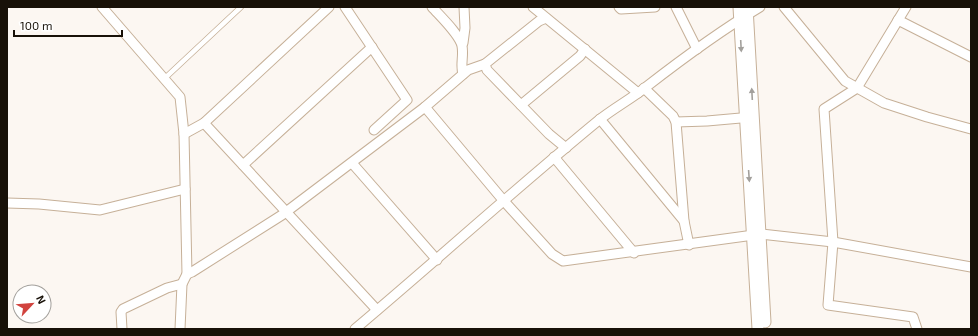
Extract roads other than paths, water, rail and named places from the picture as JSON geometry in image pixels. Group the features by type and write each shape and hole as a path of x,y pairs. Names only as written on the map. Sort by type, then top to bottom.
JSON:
{"street":[{"path":"102,7 180,97 184,134 187,274 182,284 180,329"},
{"path":"184,134 204,123 329,7"},
{"path":"345,7 407,100 374,130"},
{"path":"432,7 449,28 459,36 462,47"},
{"path":"463,74 462,47 465,28 464,7"},
{"path":"533,7 673,116 676,122 684,221 690,245"},
{"path":"619,7 621,9 655,7"},
{"path":"676,7 697,49"},
{"path":"739,7 745,14 749,117 757,234 766,329"},
{"path":"355,329 437,260 503,200 600,119 641,91 745,14 760,7"},
{"path":"784,7 845,81 884,103 971,129"},
{"path":"906,7 857,88 824,108 833,242 828,305 913,317 917,329"},
{"path":"187,274 287,212 425,107 468,70 485,64 539,21 546,18"},
{"path":"898,20 971,57"},
{"path":"243,165 372,47"},
{"path":"521,105 580,56 585,49"},
{"path":"485,64 487,70 549,134 566,148"},
{"path":"425,107 503,200 552,254 563,261 634,253 757,234 833,242 971,267"},
{"path":"676,122 749,117"},
{"path":"600,119 684,221"},
{"path":"204,123 377,310"},
{"path":"554,157 634,253"},
{"path":"352,163 437,260"},
{"path":"7,203 39,204 100,210 185,189"},
{"path":"757,234 758,329"},
{"path":"122,329 120,312 123,309 167,288 182,284"}],"lane":[{"path":"164,79 241,7"}]}
